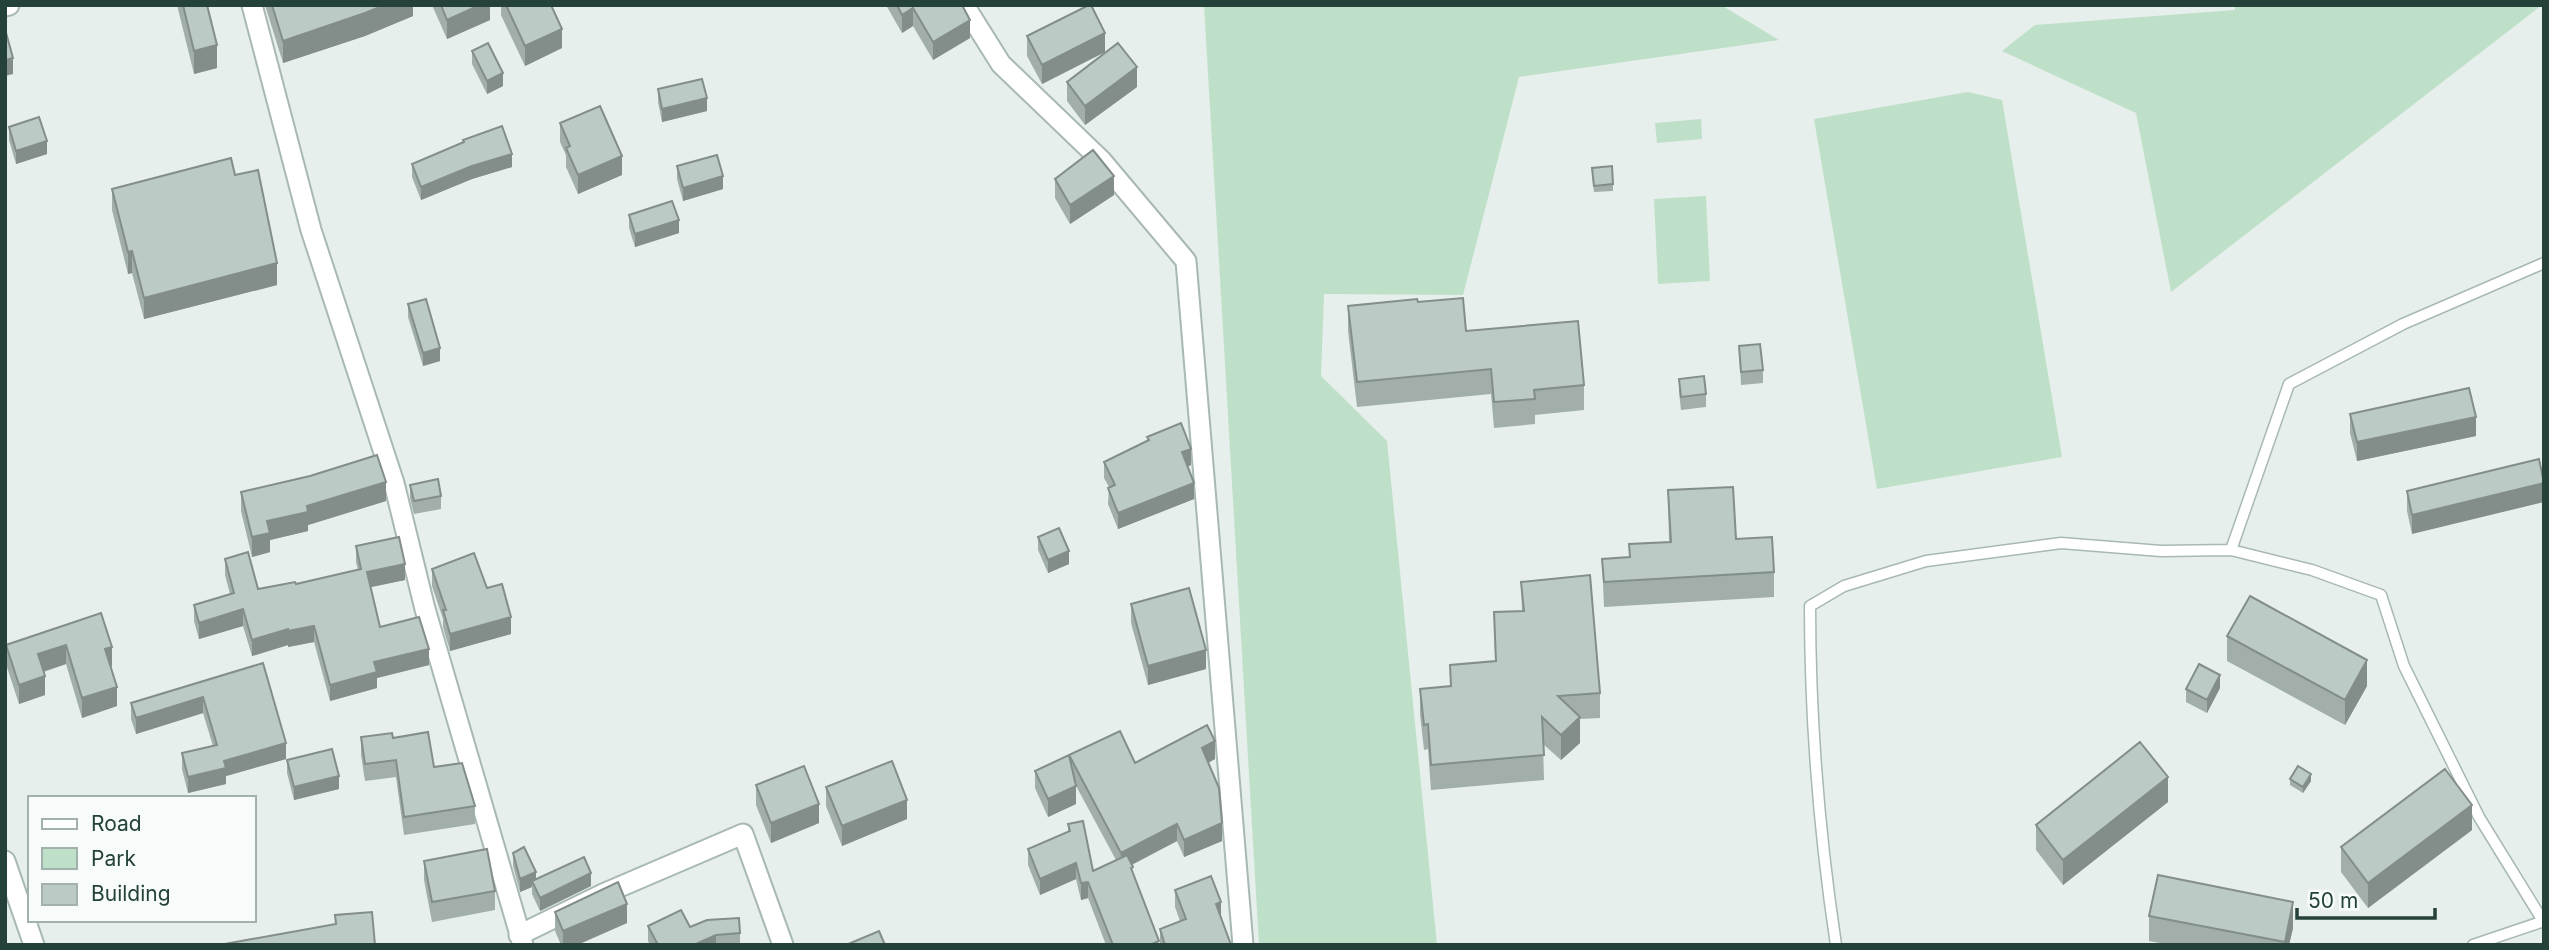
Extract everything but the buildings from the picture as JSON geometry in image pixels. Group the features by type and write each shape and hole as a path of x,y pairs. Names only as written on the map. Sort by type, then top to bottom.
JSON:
{"street":[{"path":"252,5 311,230 394,483 425,609 521,940 603,894 743,834 783,945"},
{"path":"964,5 1001,64 1101,160 1186,261 1243,945"},
{"path":"5,860 34,945"}],"lane":[{"path":"2231,550 2289,384 2403,324 2544,263"},
{"path":"1836,945 1818,791 1810,676 1811,606 1844,586 1926,561 2061,543 2161,551 2231,550 2312,570 2381,595 2404,666 2479,817 2543,921 2473,945"}],"green space":[{"path":"1204,5 1721,5 1779,40 1519,77 1463,295 1324,294 1321,376 1387,441 1437,945 1259,945"},
{"path":"2235,5 2542,5 2171,292 2136,113 2002,51 2035,25 2235,10"},
{"path":"1968,92 2002,100 2062,457 1877,489 1814,119"},
{"path":"1701,119 1702,139 1657,143 1655,123"},
{"path":"1706,196 1710,281 1658,284 1654,199"}]}
